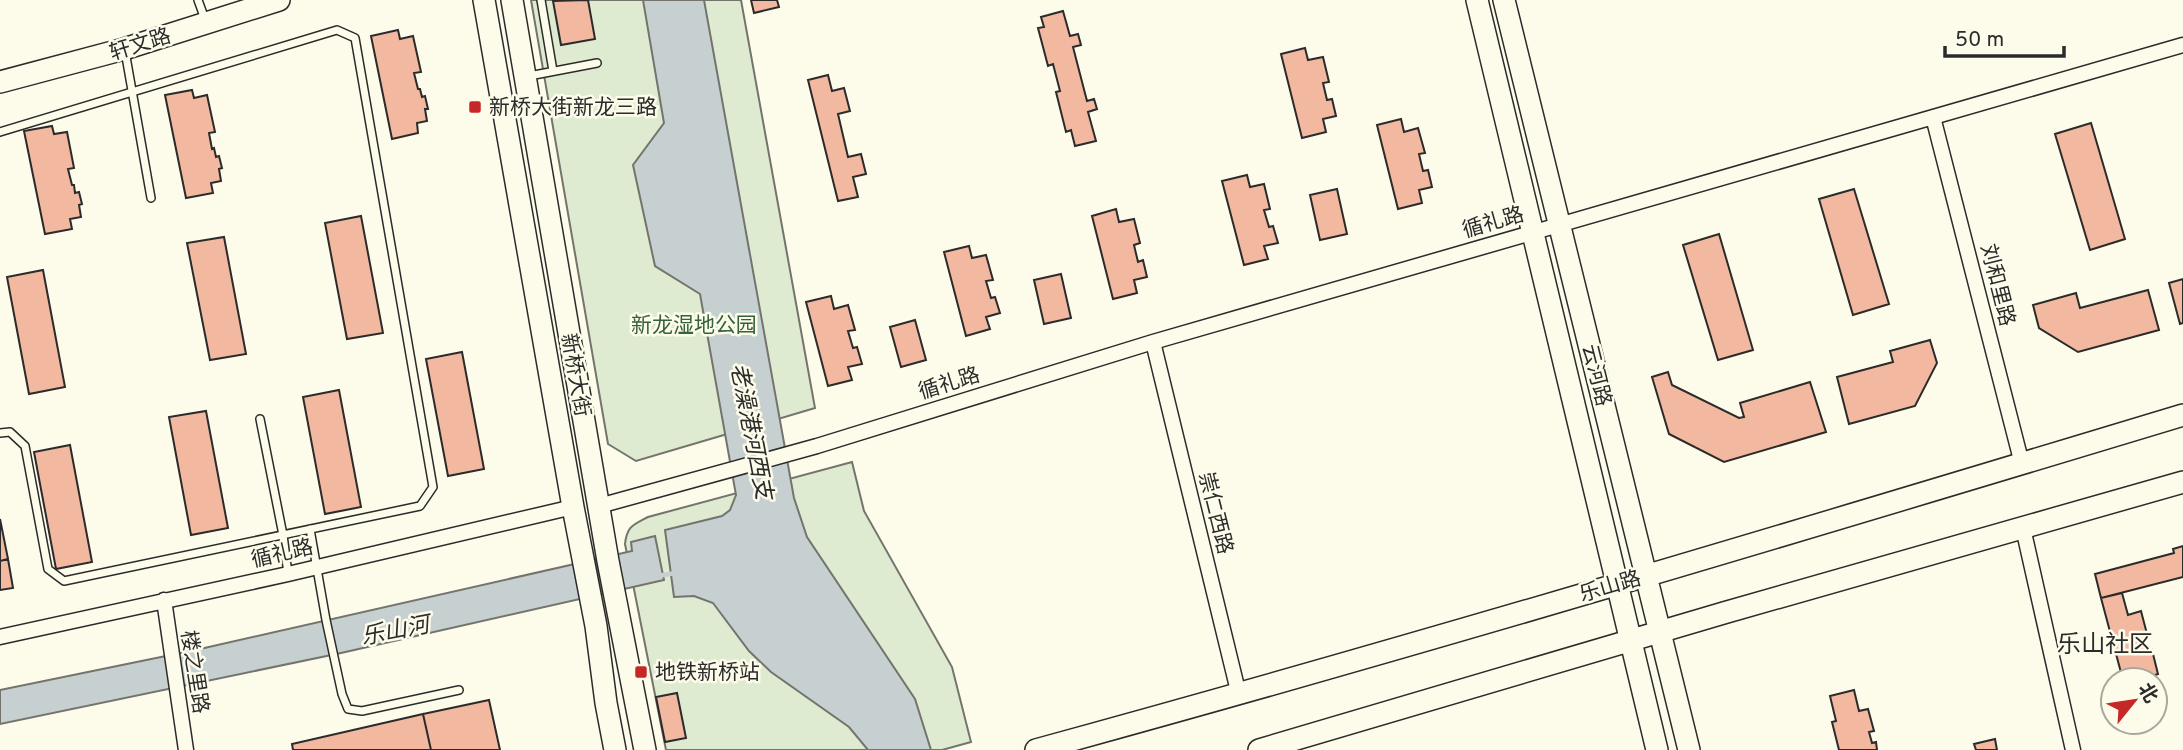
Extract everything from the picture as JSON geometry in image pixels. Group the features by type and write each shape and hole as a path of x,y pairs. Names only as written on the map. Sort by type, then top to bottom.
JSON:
{"street":[{"name":"轩文路","path":"0,82 124,50 206,24 233,11 279,0"},
{"name":"新桥大街","path":"484,0 596,626 615,750"},
{"name":"新桥大街","path":"512,0 598,506 645,750"},
{"name":"云河路","path":"1477,0 1657,750"},
{"name":"云河路","path":"1504,0 1689,750"},
{"name":"循礼路","path":"598,506 817,446 1153,342 2183,45"},
{"name":"刘和里路","path":"1933,117 2022,464"},
{"name":"崇仁西路","path":"1153,342 1238,695"},
{"name":"乐山路","path":"1036,750 1238,695 1646,576 2183,415"},
{"path":"1259,750 1661,631 2183,482"},
{"name":"循礼路","path":"0,637 288,574 573,507"},
{"path":"2023,528 2073,750"},
{"name":"楼之里路","path":"164,600 186,750"}],"lane":[{"path":"198,0 206,24"},
{"path":"541,0 553,71"},
{"path":"0,132 337,30 355,38 433,487 420,506 64,581 48,569 25,446 10,432 0,433"},
{"path":"124,50 151,198"},
{"path":"526,77 597,63"},
{"path":"260,419 283,534 288,574"},
{"path":"310,529 326,620 342,694 348,709 362,712 459,690"}],"green space":[{"name":"新龙湿地公园","path":"531,0 741,0 815,408 636,461 608,444"},
{"path":"852,462 864,511 952,667 971,742 942,750 666,750 625,544 629,530 648,517"}],"water":[{"name":"老澡港河西支","path":"643,0 704,0 794,498 807,537 915,699 931,750 868,750 849,727 771,672 749,651 713,603 694,596 674,597 665,530 722,516 730,510 736,495 700,294 655,266 633,165 664,123"},
{"path":"655,536 664,580 341,653 0,724 0,690 200,649 632,551 631,542"}],"building":[{"path":"588,0 595,39 561,45 553,1"},
{"path":"751,0 777,0 779,7 754,13"},
{"path":"1063,11 1070,36 1078,34 1081,45 1073,47 1087,101 1094,99 1097,109 1088,112 1096,141 1075,146 1071,130 1066,132 1056,92 1060,91 1053,64 1048,66 1038,28 1044,27 1041,17"},
{"path":"398,30 400,39 413,36 421,72 414,73 428,109 425,109 427,121 417,123 418,133 392,139 371,36"},
{"path":"1305,48 1308,60 1323,57 1329,82 1323,83 1327,100 1332,99 1336,116 1323,119 1326,132 1302,138 1281,54"},
{"path":"828,75 832,91 844,88 850,111 838,114 848,157 861,154 866,174 853,177 858,197 838,201 808,80"},
{"path":"192,90 194,98 207,95 215,132 209,133 212,149 214,148 216,157 219,156 222,168 219,169 221,181 211,183 213,193 186,198 165,95"},
{"path":"1401,119 1404,132 1418,128 1425,153 1419,154 1423,171 1428,170 1432,187 1419,190 1422,203 1398,209 1377,125"},
{"path":"2091,123 2125,239 2090,250 2055,134"},
{"path":"52,126 54,134 67,132 74,168 68,169 75,193 79,192 82,204 79,205 81,217 70,219 72,229 45,234 24,131"},
{"path":"1247,175 1250,187 1264,184 1270,209 1264,210 1278,243 1264,246 1268,259 1244,265 1222,181"},
{"path":"1337,189 1347,234 1320,240 1310,195"},
{"path":"1854,189 1889,304 1853,315 1819,199"},
{"path":"1116,209 1119,222 1134,219 1140,243 1134,245 1138,262 1143,260 1147,277 1134,280 1137,293 1113,299 1092,216"},
{"path":"361,216 383,333 347,339 325,223"},
{"path":"1719,234 1753,350 1718,360 1683,245"},
{"path":"224,237 246,354 210,360 187,243"},
{"path":"969,246 972,258 986,255 993,280 986,281 991,298 995,297 1000,313 986,317 990,329 966,336 944,252"},
{"path":"43,270 65,387 29,394 7,277"},
{"path":"1061,274 1071,318 1044,324 1034,280"},
{"path":"2183,279 2183,323 2180,324 2169,283"},
{"path":"2148,290 2159,330 2078,352 2039,328 2033,305 2076,293 2080,308"},
{"path":"831,296 834,309 848,305 855,330 848,331 862,364 848,367 852,380 828,386 806,302"},
{"path":"915,320 926,360 901,367 890,327"},
{"path":"1930,340 1937,363 1915,406 1849,424 1837,377 1893,362 1890,351"},
{"path":"462,352 484,469 448,476 426,359"},
{"path":"1668,372 1672,385 1739,418 1744,417 1740,403 1810,382 1826,432 1724,462 1669,434 1652,377"},
{"path":"339,390 361,507 325,514 303,397"},
{"path":"206,411 228,528 191,535 169,417"},
{"path":"70,445 92,562 56,569 34,452"},
{"path":"0,519 8,559 0,561"},
{"path":"2183,546 2183,577 2101,598 2095,574 2174,553 2173,549"},
{"path":"8,559 13,588 0,590 0,561"},
{"path":"2122,593 2128,615 2141,611 2147,634 2143,635 2147,651 2152,650 2156,666 2119,666 2101,598"},
{"path":"1854,690 1859,711 1868,709 1874,731 1869,732 1872,743 1876,742 1877,750 1839,750 1832,722 1836,721 1830,696"},
{"path":"677,693 686,738 665,742 656,697"},
{"path":"489,700 500,750 431,750 423,714"},
{"path":"423,714 431,750 293,750 292,744"},
{"path":"1995,739 1997,750 1976,750 1974,744"}],"waterway":[{"name":"乐山河","path":"657,576 676,573"}],"place":[{"name":"新桥大街新龙三路","path":"475,107"},
{"name":"地铁新桥站","path":"641,672"}],"district":[{"name":"乐山社区","path":"2105,644"}]}
